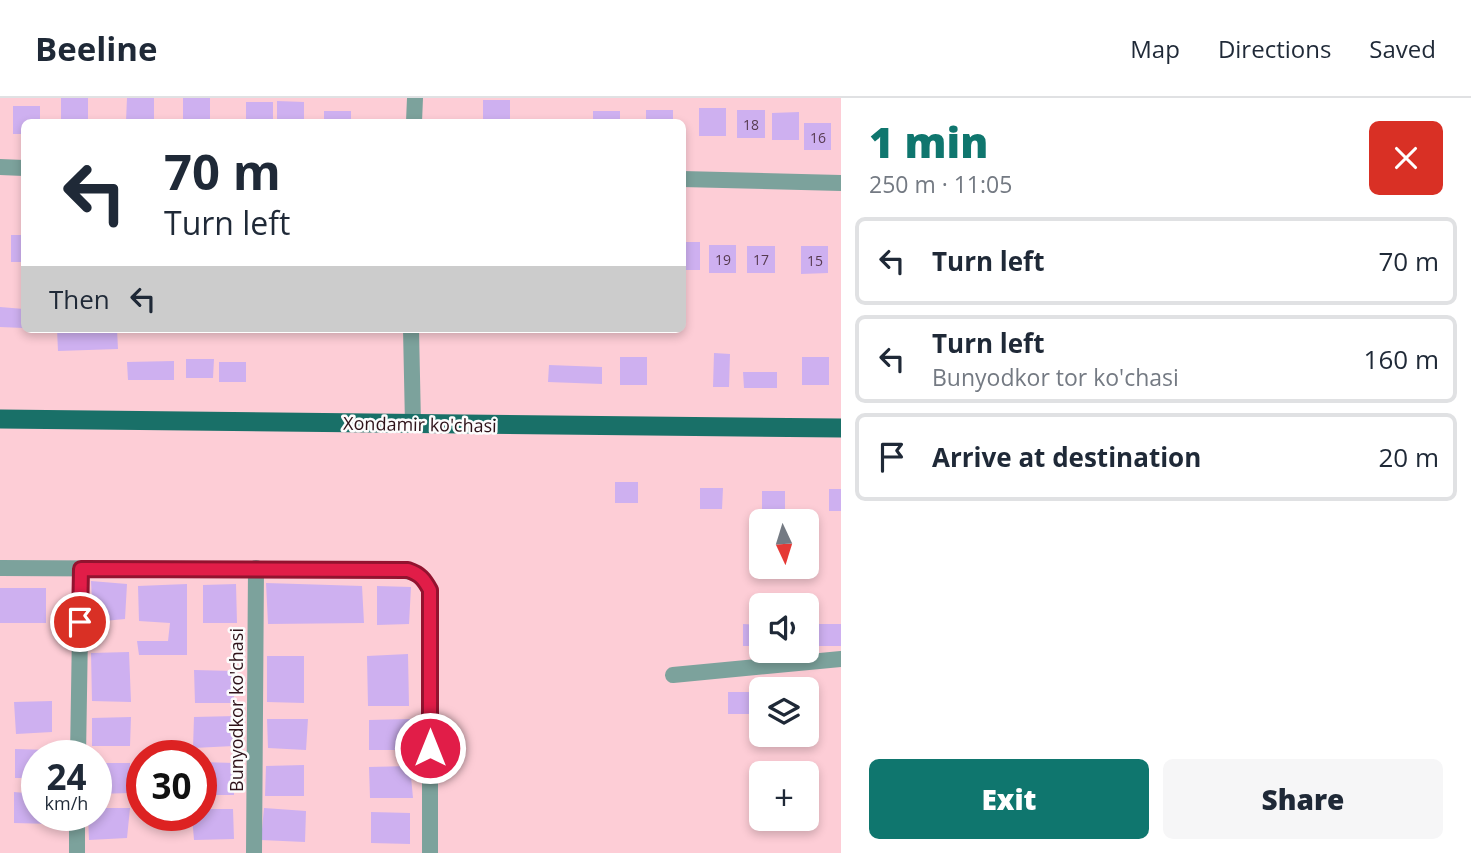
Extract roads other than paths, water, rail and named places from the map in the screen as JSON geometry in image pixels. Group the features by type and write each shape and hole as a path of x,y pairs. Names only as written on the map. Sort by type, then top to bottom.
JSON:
{"main road":[{"name":"Xondamir ko'chasi","path":"0,419 841,428"}],"street":[{"path":"414,119 415,98"},
{"path":"0,167 21,168"},
{"path":"686,179 841,183"},
{"path":"411,333 413,424"},
{"path":"0,568 408,570 418,574 430,590 430,853"},
{"name":"Bunyodkor ko'chasi","path":"254,853 256,568"},
{"path":"78,740 81,569"},
{"path":"673,674 841,659"},
{"path":"76,853 77,831"}]}
